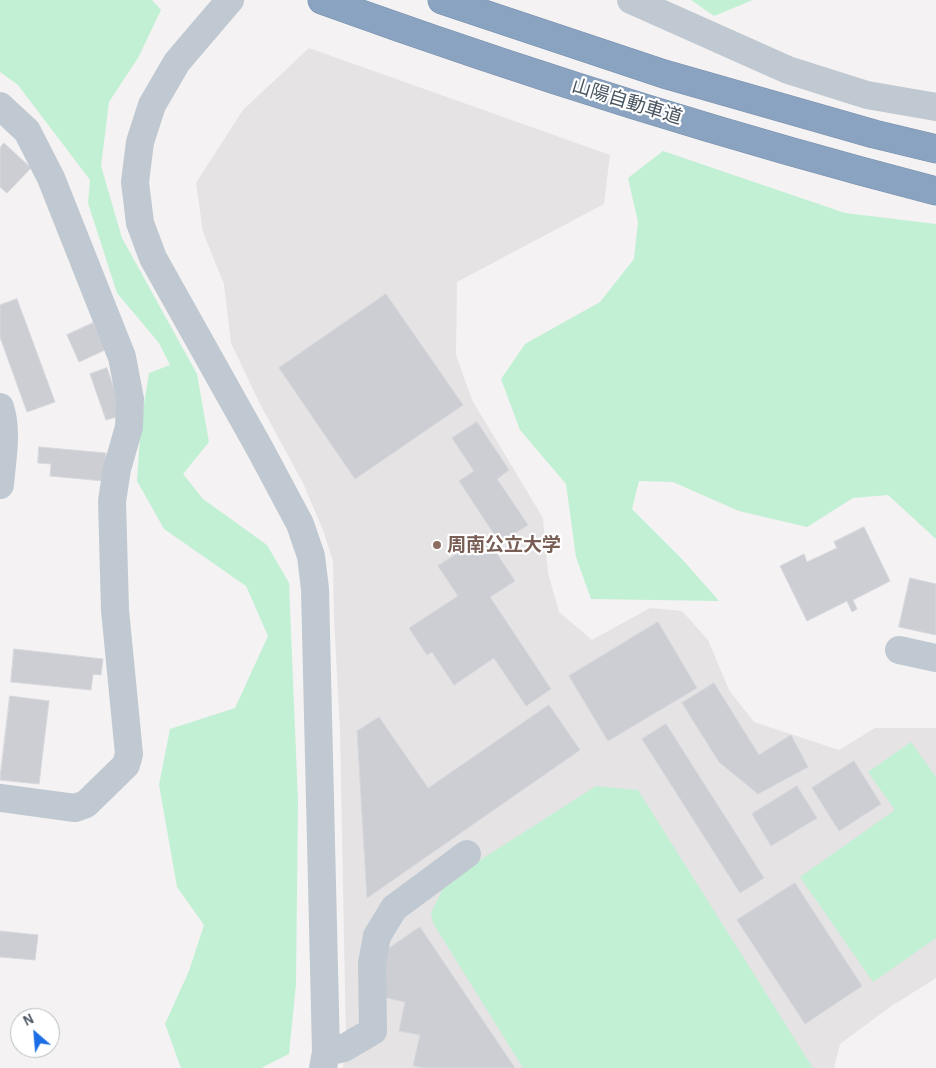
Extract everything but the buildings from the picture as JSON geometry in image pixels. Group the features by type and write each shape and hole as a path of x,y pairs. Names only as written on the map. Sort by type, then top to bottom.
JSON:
{"highway":[{"name":"山陽自動車道","path":"322,0 436,41 654,112 936,191"},
{"name":"山陽自動車道","path":"442,0 664,74 874,134 936,149"}],"street":[{"path":"630,0 788,70 866,95 936,107"},
{"path":"224,6 177,62 152,105 140,142 135,182 140,223 153,258 300,524 311,556 315,589 325,1060"},
{"path":"0,106 27,131 52,178 122,357 130,399 129,427 117,469 112,501 115,610 129,754 126,764 86,804 75,808 0,798"},
{"path":"0,407 4,419 4,440 0,485"},
{"path":"899,650 936,658"},
{"path":"325,1060 373,1031 372,963 377,936 394,908 467,854"}],"shaded area":[{"name":"周南公立大学","path":"309,48 610,155 604,204 457,282 456,355 472,400 543,518 548,573 559,612 592,640 650,608 682,611 708,640 729,690 754,722 839,750 875,728 936,728 936,978 890,1007 840,1044 834,1068 343,1068 346,1040 340,729 333,561 323,530 303,483 259,402 231,343 224,284 203,232 196,183 243,110"}],"green space":[{"path":"0,0 152,0 161,10 138,58 109,102 101,166 122,238 197,374 209,442 183,474 203,499 267,545 289,583 298,801 296,984 289,1054 261,1068 181,1068 165,1024 189,971 204,925 177,887 159,785 170,729 235,708 268,636 246,586 164,529 137,481 141,422 149,373 170,365 159,343 117,293 88,203 90,180 18,85 0,72"},
{"path":"691,0 753,0 714,16"},
{"path":"663,151 845,213 936,224 936,539 888,495 853,498 807,527 739,511 673,482 639,481 632,509 682,559 719,601 591,599 576,557 566,484 520,430 501,379 525,344 600,302 634,259 638,222 628,178"},
{"path":"911,742 936,777 936,938 873,982 800,877 895,810 868,772"},
{"path":"596,786 638,790 813,1068 523,1068 433,923 431,913 446,882"}],"place":[{"name":"周南公立大学","path":"437,545"}]}
